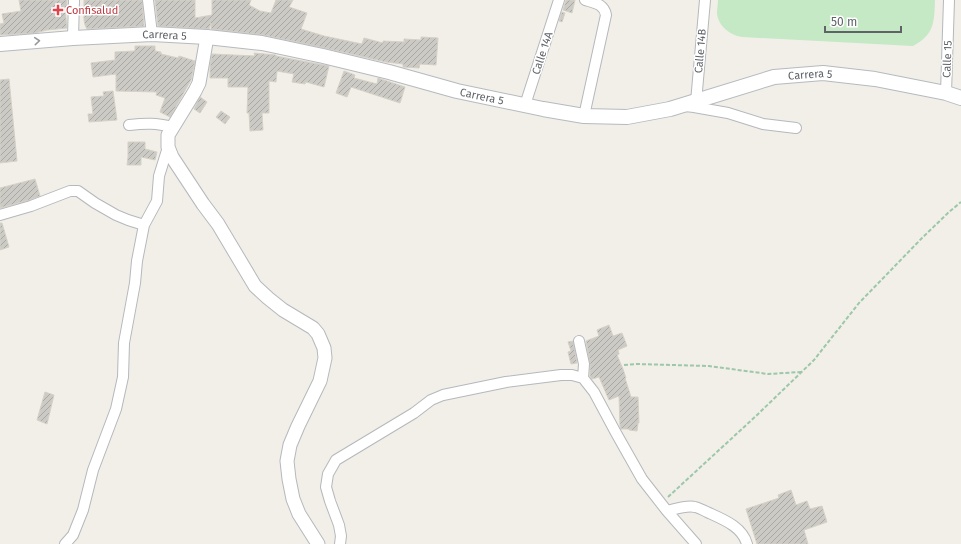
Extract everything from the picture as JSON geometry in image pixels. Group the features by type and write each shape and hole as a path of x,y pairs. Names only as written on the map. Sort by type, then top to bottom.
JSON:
{"main road":[{"name":"Carrera 5","path":"0,44 152,34 207,37 262,43 389,72 457,91 584,116 627,117 670,109 696,102 774,77 823,73 875,79 946,93 961,98"}],"street":[{"path":"73,38 74,0"},
{"path":"148,0 152,34"},
{"name":"Calle 14A","path":"525,105 559,0"},
{"path":"584,116 606,15 605,9 598,4 586,0"},
{"name":"Calle 14B","path":"696,102 705,0"},
{"name":"Calle 15","path":"946,93 949,0"},
{"path":"65,544 73,535 83,510 93,470 116,409 123,377 124,343 144,225 157,201 159,176 168,147 168,135 196,91 199,83 207,37"},
{"path":"680,106 728,113 763,124 796,128"},
{"path":"129,125 158,123 173,127"},
{"path":"168,147 177,166 218,224 255,286 283,310 313,328 318,334 324,348 325,358 320,381 298,426 290,446 287,461 293,499 299,514 318,544"},
{"path":"0,215 31,206 70,191 78,191 95,203 116,214 144,225"},
{"path":"580,341 584,364 583,378"},
{"path":"340,544 341,536 339,524 326,488 328,474 336,460 414,413 432,400 443,395 506,382 561,375 572,375 583,378 594,392 642,479 696,544"},
{"path":"664,507 695,507 724,520 735,527 745,537 748,544"}],"path":[{"path":"664,507 814,360 860,303 949,212 961,202"},
{"path":"624,365 709,366 768,374 802,372"}],"green space":[{"path":"718,0 935,0 932,27 926,37 913,46 742,37 729,32 722,26 717,13"}],"building":[{"path":"19,0 67,0 67,8 65,8 67,28 35,33 0,35 0,24 4,23 2,14 21,11"},
{"path":"84,0 142,0 144,26 87,29 84,20"},
{"path":"155,0 195,0 195,18 212,15 212,0 251,0 249,5 260,11 271,13 276,0 293,0 289,7 307,13 301,29 324,36 362,44 364,38 383,43 383,41 404,42 404,39 421,40 421,37 438,38 436,65 420,64 419,68 403,67 403,64 386,62 264,35 211,29 211,23 209,29 158,26"},
{"path":"566,0 575,0 572,13 563,10"},
{"path":"562,12 565,13 562,22 559,21"},
{"path":"135,46 155,46 155,51 161,52 161,54 178,58 179,56 195,61 191,80 170,117 160,112 165,98 156,95 157,92 116,91 116,74 93,77 91,63 115,60 115,52 135,51"},
{"path":"254,53 276,55 329,66 324,87 306,82 305,84 292,82 294,74 277,71 276,82 269,81 269,113 262,113 263,130 250,131 249,113 247,113 248,87 228,87 228,78 210,78 210,67 212,54 255,56"},
{"path":"344,71 355,75 354,78 377,84 378,78 405,87 400,103 351,87 347,97 336,93"},
{"path":"9,79 17,161 0,163 0,80"},
{"path":"113,91 117,120 89,122 88,114 93,114 91,97 104,96 103,92"},
{"path":"200,97 207,102 200,113 194,109"},
{"path":"221,111 230,117 225,124 216,117"},
{"path":"128,142 145,142 145,149 157,152 155,160 141,157 141,165 127,165"},
{"path":"35,179 40,196 0,208 0,188"},
{"path":"0,223 2,223 9,247 0,250"},
{"path":"609,325 613,336 622,333 627,346 618,350 619,354 617,355 626,378 631,397 638,397 639,423 637,431 621,429 619,396 609,400 599,377 592,379 590,376 590,363 586,341 599,336 597,330"},
{"path":"573,341 577,363 571,364 568,352 571,351 568,342"},
{"path":"45,392 54,395 47,424 37,420"},
{"path":"791,490 796,505 807,501 810,509 822,506 827,522 804,530 808,544 757,544 746,509 779,498 778,495"}],"place":[{"name":"Confisalud","path":"58,10"}]}
